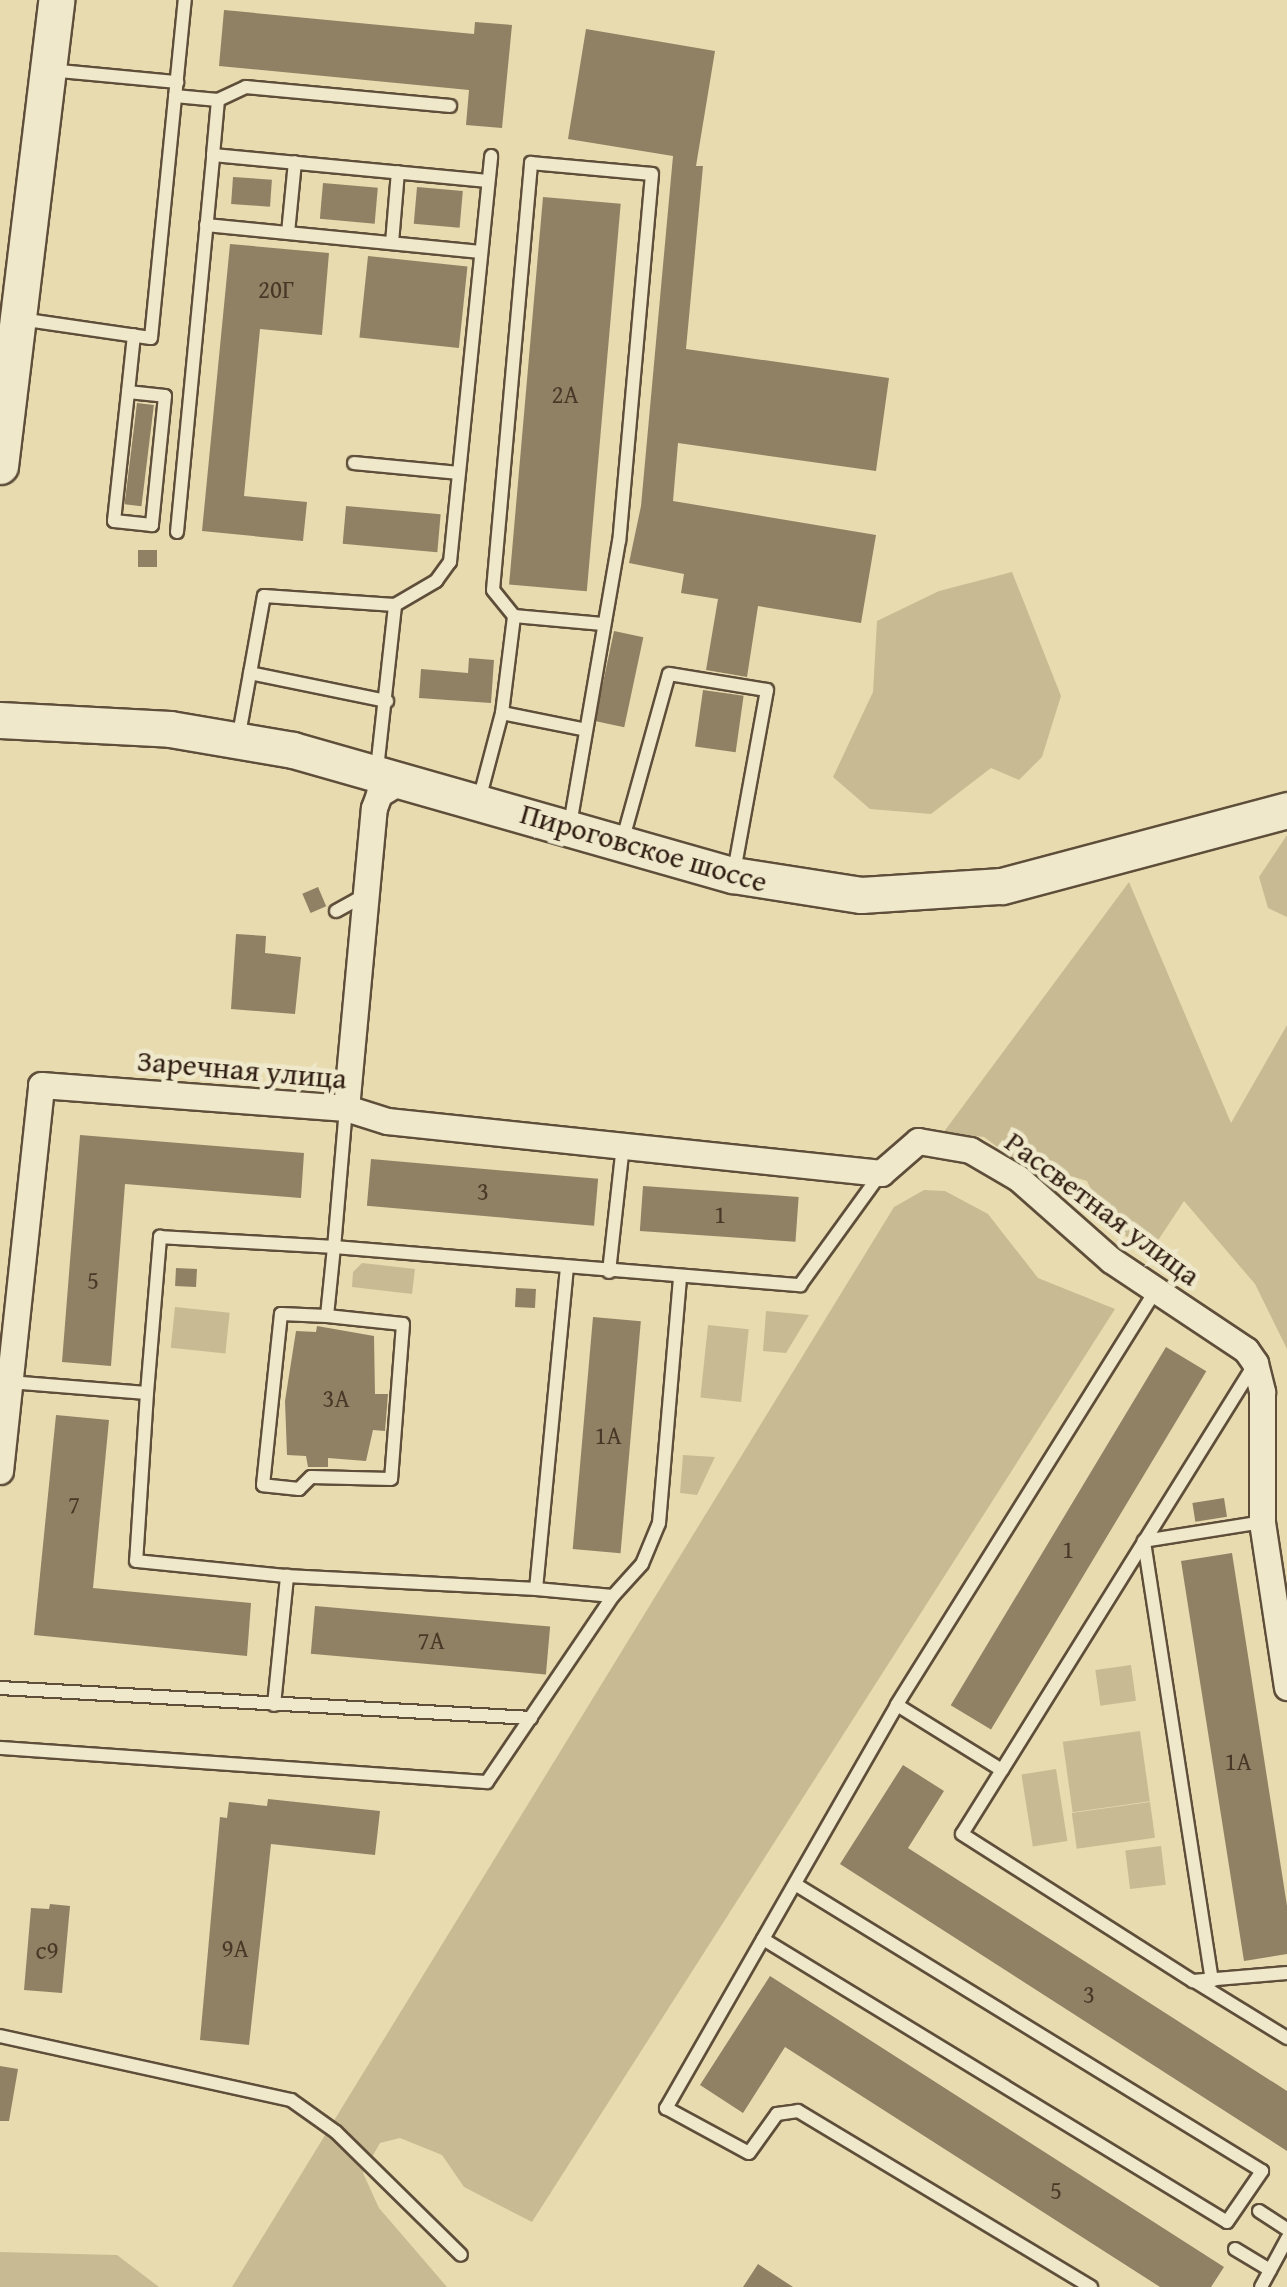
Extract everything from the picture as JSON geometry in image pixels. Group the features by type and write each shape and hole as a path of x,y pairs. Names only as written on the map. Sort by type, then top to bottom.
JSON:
{"main road":[{"path":"1,445 13,304 56,0"},
{"name":"Пироговское шоссе","path":"0,720 118,724 238,740 380,773 734,875 819,892 951,893 1002,886 1287,810"}],"street":[{"path":"346,1108 372,894 374,808 380,773"},
{"path":"374,808 380,773"},
{"name":"Заречная улица","path":"0,1472 41,1085 346,1108 387,1121 881,1173"},
{"name":"Рассветная улица","path":"881,1173 918,1141 970,1150 1018,1178 1154,1293 1234,1341 1256,1363"},
{"path":"1256,1363 1262,1392 1262,1522 1287,1687"}],"lane":[{"path":"13,304 150,338 185,0"},
{"path":"47,70 176,89 218,100 246,87 450,106"},
{"path":"177,532 218,100"},
{"path":"213,155 488,181"},
{"path":"238,740 264,596 395,605 436,581 450,562 491,156"},
{"path":"288,233 294,162"},
{"path":"569,826 582,729 603,624 619,540 652,174 530,163 493,590 514,616 603,624"},
{"path":"392,243 398,172"},
{"path":"206,226 481,252"},
{"path":"128,392 166,396 152,525 114,521 134,335"},
{"path":"354,463 459,473"},
{"path":"380,773 395,605"},
{"path":"478,800 502,713 514,616"},
{"path":"250,673 387,701"},
{"path":"622,842 669,674 767,690 734,875"},
{"path":"502,713 582,729"},
{"path":"336,911 372,894"},
{"path":"328,1316 346,1108"},
{"path":"608,1272 623,1146"},
{"path":"612,1596 287,1576 136,1561 160,1237 334,1247 680,1280 800,1285 881,1173"},
{"path":"536,1589 568,1267"},
{"path":"0,1748 487,1782 612,1596 642,1564 659,1523 680,1280"},
{"path":"1092,2287 798,2110 777,2114 749,2153 666,2108 897,1705 1154,1293"},
{"path":"280,1314 328,1316 403,1324 391,1479 311,1477 299,1490 264,1485 280,1314"},
{"path":"1256,1363 962,1834 1287,2038"},
{"path":"9,1382 147,1393"},
{"path":"1144,1541 1262,1522"},
{"path":"1144,1541 1212,1980"},
{"path":"274,1705 287,1576"},
{"path":"0,1688 531,1718"},
{"path":"897,1705 1002,1770"},
{"path":"763,1939 1227,2222 1262,2172 794,1884"},
{"path":"1194,1981 1287,1973"},
{"path":"0,2036 291,2100 336,2132 460,2255"},
{"path":"1260,2211 1287,2229"},
{"path":"1261,2287 1287,2239"},
{"path":"1235,2249 1270,2270"}],"shaded area":[{"path":"1012,572 1061,696 1042,757 1019,780 991,768 931,814 870,809 833,777 873,692 877,621 939,591"},
{"path":"1287,835 1287,917 1268,908 1259,877"},
{"path":"1129,882 1231,1123 1287,1025 1287,1349 1255,1284 1184,1201 1151,1251 1109,1226 1087,1181 1067,1175 1039,1178 984,1137 943,1133"},
{"path":"924,1190 945,1191 988,1214 1038,1278 1115,1309 532,2222 464,2187 442,2155 400,2138 380,2143 363,2173 379,2208 447,2287 232,2287 894,1207"},
{"path":"362,1263 415,1269 412,1294 352,1287 353,1272"},
{"path":"175,1307 230,1313 225,1354 171,1348"},
{"path":"766,1311 809,1315 786,1353 763,1351"},
{"path":"708,1325 749,1329 741,1402 700,1398"},
{"path":"683,1455 715,1457 697,1495 680,1493"},
{"path":"1131,1665 1136,1701 1100,1706 1095,1670"},
{"path":"1140,1731 1150,1801 1073,1812 1063,1742"},
{"path":"1056,1769 1067,1841 1033,1847 1021,1774"},
{"path":"1150,1802 1155,1838 1077,1849 1072,1813"},
{"path":"1161,1846 1166,1885 1130,1889 1125,1850"},
{"path":"0,2252 117,2255 159,2287 0,2287"}],"building":[{"path":"224,10 474,34 475,22 512,25 502,128 466,125 469,90 219,66"},
{"path":"586,29 715,51 696,166 703,166 686,349 889,378 876,471 678,443 673,501 876,535 861,623 758,606 747,677 706,670 718,599 681,593 684,574 629,563 641,506 673,156 568,139"},
{"path":"233,177 272,180 270,207 231,204"},
{"path":"323,183 378,188 375,224 320,219"},
{"path":"417,187 463,191 460,228 414,224"},
{"path":"543,197 621,204 587,591 509,585"},
{"path":"230,244 329,253 322,335 260,329 244,496 307,502 303,541 202,531"},
{"path":"368,256 467,266 459,348 359,338"},
{"path":"137,403 154,405 141,506 125,504"},
{"path":"346,506 441,514 437,552 343,544"},
{"path":"138,550 157,550 157,567 138,567"},
{"path":"614,631 643,637 624,727 595,721"},
{"path":"469,658 494,660 491,703 419,698 421,669 468,673"},
{"path":"703,690 744,696 736,752 695,746"},
{"path":"318,887 326,906 311,913 302,894"},
{"path":"236,934 266,936 265,953 301,957 295,1014 231,1009"},
{"path":"80,1135 304,1153 301,1198 125,1184 111,1366 62,1362"},
{"path":"371,1159 598,1179 594,1226 367,1206"},
{"path":"643,1186 799,1197 795,1242 640,1231"},
{"path":"176,1268 197,1269 196,1287 175,1286"},
{"path":"516,1288 536,1289 535,1308 515,1307"},
{"path":"593,1317 641,1321 621,1553 573,1549"},
{"path":"317,1326 374,1336 375,1394 388,1394 385,1431 373,1430 366,1461 328,1458 328,1467 308,1467 306,1456 287,1455 285,1401 296,1331 316,1332"},
{"path":"1166,1347 1206,1371 991,1730 951,1705"},
{"path":"56,1415 109,1420 93,1588 251,1603 247,1656 34,1635"},
{"path":"1224,1498 1227,1517 1195,1522 1192,1503"},
{"path":"1232,1553 1287,1906 1287,1954 1244,1961 1181,1561"},
{"path":"315,1606 550,1627 546,1674 311,1654"},
{"path":"903,1765 944,1791 908,1848 1287,2091 1287,2151 840,1864"},
{"path":"268,1799 380,1811 375,1855 271,1844 249,2045 200,2040 220,1817 227,1818 229,1802 267,1806"},
{"path":"50,1904 70,1906 62,1993 24,1990 31,1908 49,1909"},
{"path":"770,1976 1224,2267 1211,2287 1160,2287 785,2047 743,2113 700,2085"},
{"path":"0,2066 18,2069 9,2121 0,2121"},
{"path":"758,2264 793,2287 743,2287"}]}
